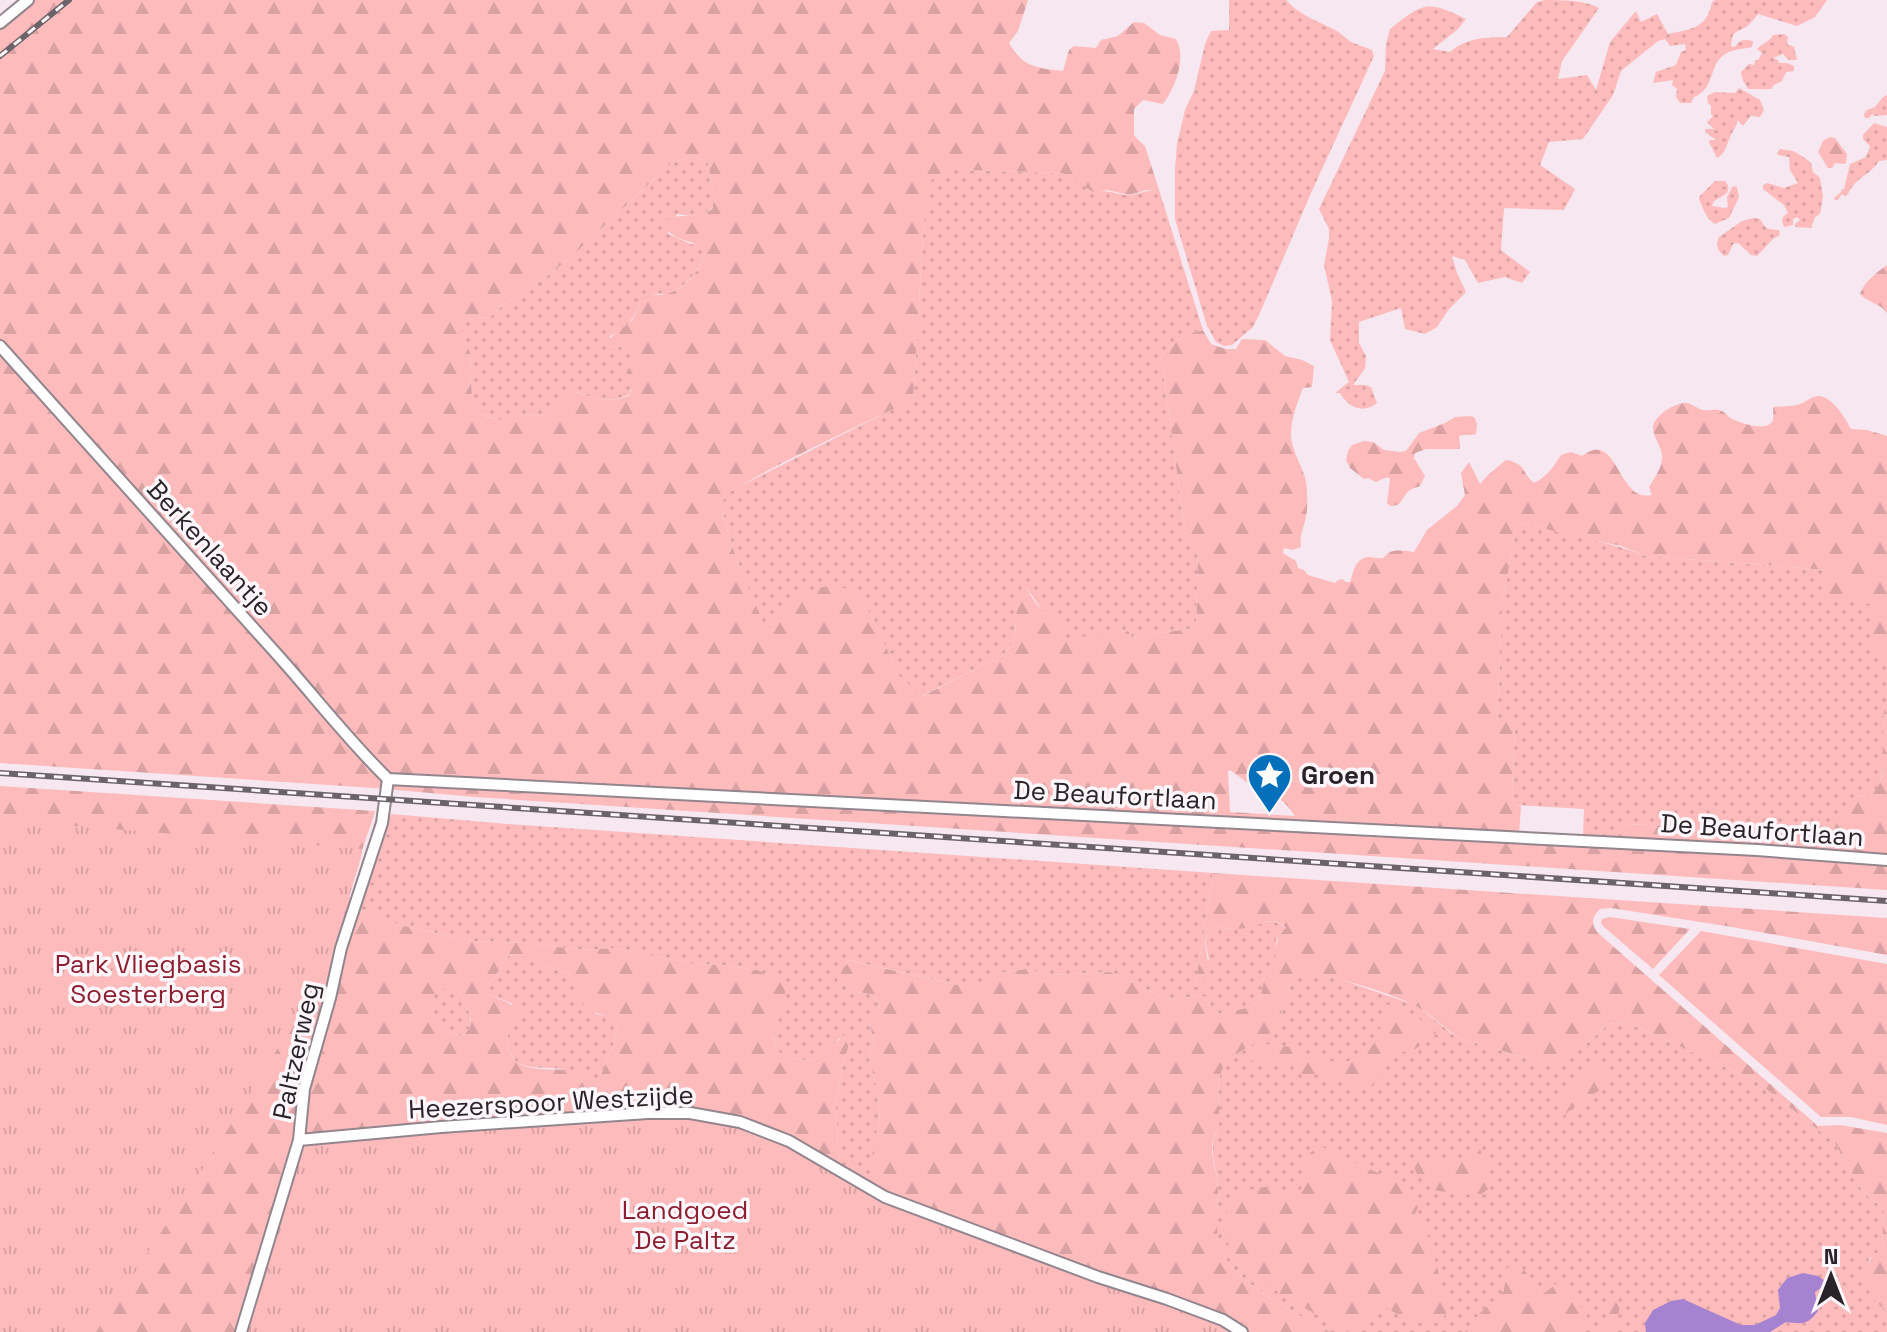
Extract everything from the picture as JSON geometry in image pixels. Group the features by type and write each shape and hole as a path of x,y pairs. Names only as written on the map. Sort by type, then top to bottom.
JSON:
{"street":[{"path":"0,23 28,0"},
{"name":"Berkenlaantje","path":"0,346 388,779"},
{"name":"De Beaufortlaan","path":"388,779 1887,860"},
{"name":"Paltzerweg","path":"241,1332 299,1140 304,1089 341,948 382,823 388,779"},
{"name":"Heezerspoor Westzijde","path":"299,1140 648,1113 690,1113 740,1122 789,1141 885,1197 1223,1320 1242,1332"}],"green space":[{"path":"33,0 1028,0 1018,31 1009,43 1025,62 1063,71 1069,50 1074,46 1096,48 1101,40 1118,36 1134,22 1144,23 1160,35 1176,39 1180,55 1172,90 1163,104 1143,100 1134,109 1134,135 1145,146 1159,190 1129,195 1107,190 1095,193 1062,173 951,167 931,180 924,222 913,400 780,465 724,498 723,508 731,543 767,631 802,593 834,584 857,593 900,677 923,696 1003,655 1013,640 1017,605 1026,587 1044,610 1062,614 1065,639 1128,631 1132,637 1196,628 1198,544 1187,546 1161,356 1184,335 1203,330 1211,344 1226,349 1236,349 1242,339 1265,340 1285,356 1314,366 1312,387 1303,388 1291,429 1292,443 1307,484 1307,510 1301,547 1293,550 1284,548 1283,553 1296,561 1298,568 1308,575 1335,583 1342,579 1350,582 1356,566 1364,558 1383,558 1394,551 1414,552 1427,530 1457,506 1465,495 1461,473 1469,462 1480,484 1506,460 1521,466 1534,483 1547,474 1561,455 1571,452 1582,456 1594,450 1603,451 1631,488 1640,494 1652,495 1649,487 1662,459 1653,427 1656,419 1668,409 1688,403 1703,410 1720,410 1748,425 1766,426 1773,420 1773,407 1797,405 1814,397 1824,397 1834,404 1851,429 1887,436 1887,657 1872,657 1872,604 1823,599 1827,570 1646,556 1621,546 1528,524 1516,526 1502,606 1497,720 1515,722 1512,799 1521,806 1519,834 1583,838 1623,836 1625,824 1737,829 1739,842 1811,846 1832,836 1839,815 1851,799 1871,794 1877,788 1882,776 1884,702 1887,702 1887,890 0,763 0,27","holes":["693,155 708,163 713,208 703,214 667,219 664,225 673,235 700,247 705,251 704,257 687,282 675,291 644,295 632,320 610,339 610,346 629,352 631,360 625,381 631,389 630,395 606,400 572,392 549,414 523,414 499,420 478,414 472,397 470,353 460,329 465,319 490,317 527,291 569,259 670,164","1230,770 1252,786 1280,799 1295,816 1230,812"]},
{"path":"1229,0 1286,0 1351,42 1372,50 1374,56 1253,327 1232,345 1224,346 1216,342 1207,326 1175,219 1175,170 1185,110 1194,91 1205,44 1211,31 1229,30"},
{"path":"1715,0 1827,0 1815,17 1797,26 1758,14 1732,38 1731,46 1748,40 1753,41 1752,47 1725,54 1716,64 1706,88 1691,103 1680,103 1676,97 1677,89 1672,85 1673,80 1653,83 1656,72 1676,65 1681,52 1686,50 1685,44 1670,46 1665,39 1658,41 1621,71 1613,95 1583,139 1549,142 1540,165 1575,189 1564,210 1504,208 1501,250 1530,272 1522,283 1505,277 1478,283 1465,260 1452,256 1466,292 1437,327 1425,334 1405,329 1401,308 1359,322 1359,343 1366,356 1365,368 1353,385 1371,387 1377,403 1362,409 1352,406 1340,393 1335,393 1349,382 1330,340 1332,301 1324,265 1329,229 1319,209 1385,71 1390,29 1419,9 1442,9 1466,19 1433,49 1450,52 1470,41 1507,37 1537,2 1580,2 1599,8 1562,61 1558,79 1587,75 1596,90 1610,42 1636,11 1641,22 1657,14 1668,34 1702,23"},
{"path":"1784,34 1788,37 1787,44 1794,47 1797,60 1789,60 1783,54 1773,58 1779,63 1794,66 1794,71 1786,72 1782,81 1771,89 1748,89 1741,72 1758,60 1762,53 1757,49 1759,47 1773,35"},
{"path":"1739,88 1760,100 1764,110 1760,117 1751,116 1743,126 1738,120 1724,152 1717,158 1709,142 1716,140 1705,132 1705,129 1714,129 1707,122 1713,116 1707,96 1715,92 1735,93"},
{"path":"1887,95 1887,115 1872,114 1865,118 1867,110"},
{"path":"1874,123 1887,127 1887,160 1879,161 1846,196 1842,194 1835,200 1844,189 1850,164 1866,157 1870,146 1863,135"},
{"path":"1835,138 1847,154 1846,163 1835,163 1828,168 1818,152 1823,141"},
{"path":"1780,149 1793,151 1805,158 1820,178 1823,197 1820,214 1815,217 1811,228 1795,227 1800,220 1797,217 1793,219 1793,225 1784,227 1782,219 1788,213 1784,205 1763,189 1767,183 1784,188 1798,183 1790,170 1789,157 1778,155"},
{"path":"693,155 708,163 713,207 701,215 677,214 668,234 699,245 705,251 704,257 687,282 675,291 653,295 640,302 629,322 610,336 610,346 629,351 630,394 607,400 573,392 549,414 539,416 523,414 500,420 478,414 472,397 470,353 460,329 464,319 490,317 527,291 569,259 670,164"},
{"path":"951,167 1062,173 1095,192 1122,195 1159,190 1203,330 1184,335 1161,356 1187,546 1198,543 1196,628 1132,637 1128,631 1065,640 1054,614 1043,611 1026,587 1017,606 1013,640 1003,655 922,696 900,677 857,593 767,632 731,543 723,508 724,498 734,489 913,399 924,222 930,180"},
{"path":"1715,181 1725,181 1728,191 1712,206 1728,207 1727,197 1733,186 1737,187 1739,197 1729,218 1715,224 1707,216 1699,199"},
{"path":"1760,219 1767,228 1779,230 1780,235 1757,256 1751,255 1738,243 1733,244 1728,255 1724,256 1718,248 1719,237 1742,221"},
{"path":"1887,265 1887,313 1860,294 1868,281"},
{"path":"1471,416 1477,425 1476,434 1459,436 1459,449 1426,449 1415,453 1414,458 1425,476 1420,486 1409,491 1396,505 1387,503 1390,479 1387,477 1376,482 1364,479 1350,468 1346,460 1352,445 1373,442 1384,450 1406,451 1419,433 1455,417"},
{"path":"1528,524 1646,556 1827,570 1873,603 1872,657 1887,657 1883,761 1877,790 1849,803 1832,836 1811,846 1739,842 1736,829 1626,824 1624,836 1583,838 1584,809 1516,805 1512,799 1515,722 1497,721 1502,606 1516,526"},
{"path":"0,786 375,811 360,861 0,842"},
{"path":"391,814 1213,873 1195,987 1209,959 1206,938 1214,927 1225,929 1272,921 1286,929 1276,940 1274,964 1264,978 1257,1002 1251,1007 1220,1014 1215,1012 1204,996 1166,999 1110,972 1050,975 1026,969 1000,973 985,986 962,986 848,960 850,963 837,981 858,992 871,994 880,1005 876,1017 869,1022 874,1043 869,1058 878,1092 880,1121 875,1138 879,1190 839,1166 836,1106 842,1066 849,1045 839,1038 830,1049 812,1061 789,1058 776,1050 774,1033 783,981 757,970 694,964 614,948 582,950 472,941 400,925 357,909"},
{"name":"Park Vliegbasis Soesterberg","path":"0,820 362,849 327,969 220,1142 96,1332 0,1332"},
{"path":"1213,873 1887,918 1887,955 1611,908 1600,909 1593,921 1598,933 1818,1126 1840,1125 1887,1133 1887,1314 1870,1294 1866,1282 1869,1262 1882,1250 1884,1209 1863,1192 1834,1142 1756,1081 1622,1022 1609,1024 1569,1057 1556,1062 1540,1062 1462,1039 1422,1009 1358,984 1324,976 1299,975 1285,997 1279,1022 1272,1031 1234,1056 1220,1076 1219,1124 1212,1147 1218,1183 1218,1236 1225,1257 1249,1283 1330,1332 0,1332 327,969 349,896 357,909 400,925 472,941 582,950 614,948 694,964 757,970 783,981 786,998 774,1033 776,1050 789,1058 812,1061 847,1033 849,1045 842,1066 836,1106 839,1166 878,1188 871,1164 880,1121 878,1092 869,1058 874,1043 869,1021 876,1017 880,1005 871,994 858,992 837,981 849,963 847,960 962,986 984,986 1000,973 1026,969 1050,975 1110,972 1166,999 1204,996 1219,1014 1251,1007 1257,1002 1264,978 1274,964 1278,936 1286,928 1271,921 1246,928 1225,929 1220,926 1212,929 1206,939 1209,976 1200,987 1195,987","holes":["519,955 570,975 582,1004 617,1022 615,1040 599,1080 582,1071 529,1067 513,1057 507,1039 518,1019 518,1011 484,991 484,985 495,976 508,956","449,988 459,991 470,1015 470,1026 462,1036 449,1033 430,1010 435,992"]},
{"path":"1610,917 1690,929 1653,969 1604,927 1602,919"},
{"path":"1701,931 1887,964 1887,1125 1851,1117 1821,1117 1659,975"},
{"path":"519,955 570,975 579,998 596,1014 612,1017 617,1022 615,1040 599,1080 562,1069 522,1065 511,1055 508,1035 518,1019 511,1003 484,991 484,985 495,977 508,956"},
{"path":"1299,974 1342,980 1418,1006 1462,1039 1540,1062 1580,1049 1609,1024 1622,1022 1756,1081 1834,1142 1863,1192 1884,1209 1882,1250 1869,1259 1867,1284 1887,1314 1887,1332 1330,1332 1284,1307 1237,1273 1220,1247 1213,1144 1219,1118 1218,1088 1224,1066 1274,1026 1280,1018 1292,983"},
{"path":"449,987 459,991 470,1015 470,1026 462,1036 449,1033 430,1010 435,991"},
{"path":"1386,1004 1413,1014 1436,1032 1415,1049 1395,1054 1378,1082 1368,1086 1354,1087 1322,1075 1303,1074 1291,1065 1245,1060 1268,1044 1299,1049 1329,1061 1355,1059 1370,1049 1376,1040"},
{"path":"1598,1063 1607,1076 1604,1087 1562,1117 1561,1098 1564,1091 1588,1064"},
{"name":"Landgoed De Paltz","path":"678,1116 720,1121 781,1140 883,1201 1091,1280 1224,1325 1235,1332 242,1332 300,1146"},
{"path":"1318,1145 1408,1187 1418,1208 1415,1213 1418,1223 1425,1225 1447,1302 1447,1312 1440,1322 1424,1324 1382,1306 1372,1312 1356,1332 1349,1332 1269,1286 1232,1253 1227,1240 1226,1217 1232,1200 1243,1192 1263,1187 1288,1193 1300,1191 1305,1182 1303,1161"},
{"path":"1479,1147 1491,1177 1488,1189 1480,1195 1433,1190 1418,1176 1411,1161 1424,1158 1453,1162"},
{"path":"1515,1264 1524,1270 1540,1291 1545,1293 1559,1281 1568,1287 1574,1300 1587,1314 1583,1332 1465,1332 1474,1319 1504,1291 1506,1269"},
{"path":"1612,1301 1621,1304 1613,1332 1602,1332"}],"shaded area":[{"path":"1803,1273 1818,1276 1828,1283 1815,1292 1818,1311 1805,1322 1786,1322 1770,1332 1646,1332 1645,1323 1653,1310 1683,1299 1741,1325 1755,1325 1776,1315 1780,1308 1778,1290 1787,1278"}],"railway":[{"path":"0,56 69,0"},
{"path":"0,773 1887,901"}],"place":[{"name":"Groen","path":"1270,814"}]}
